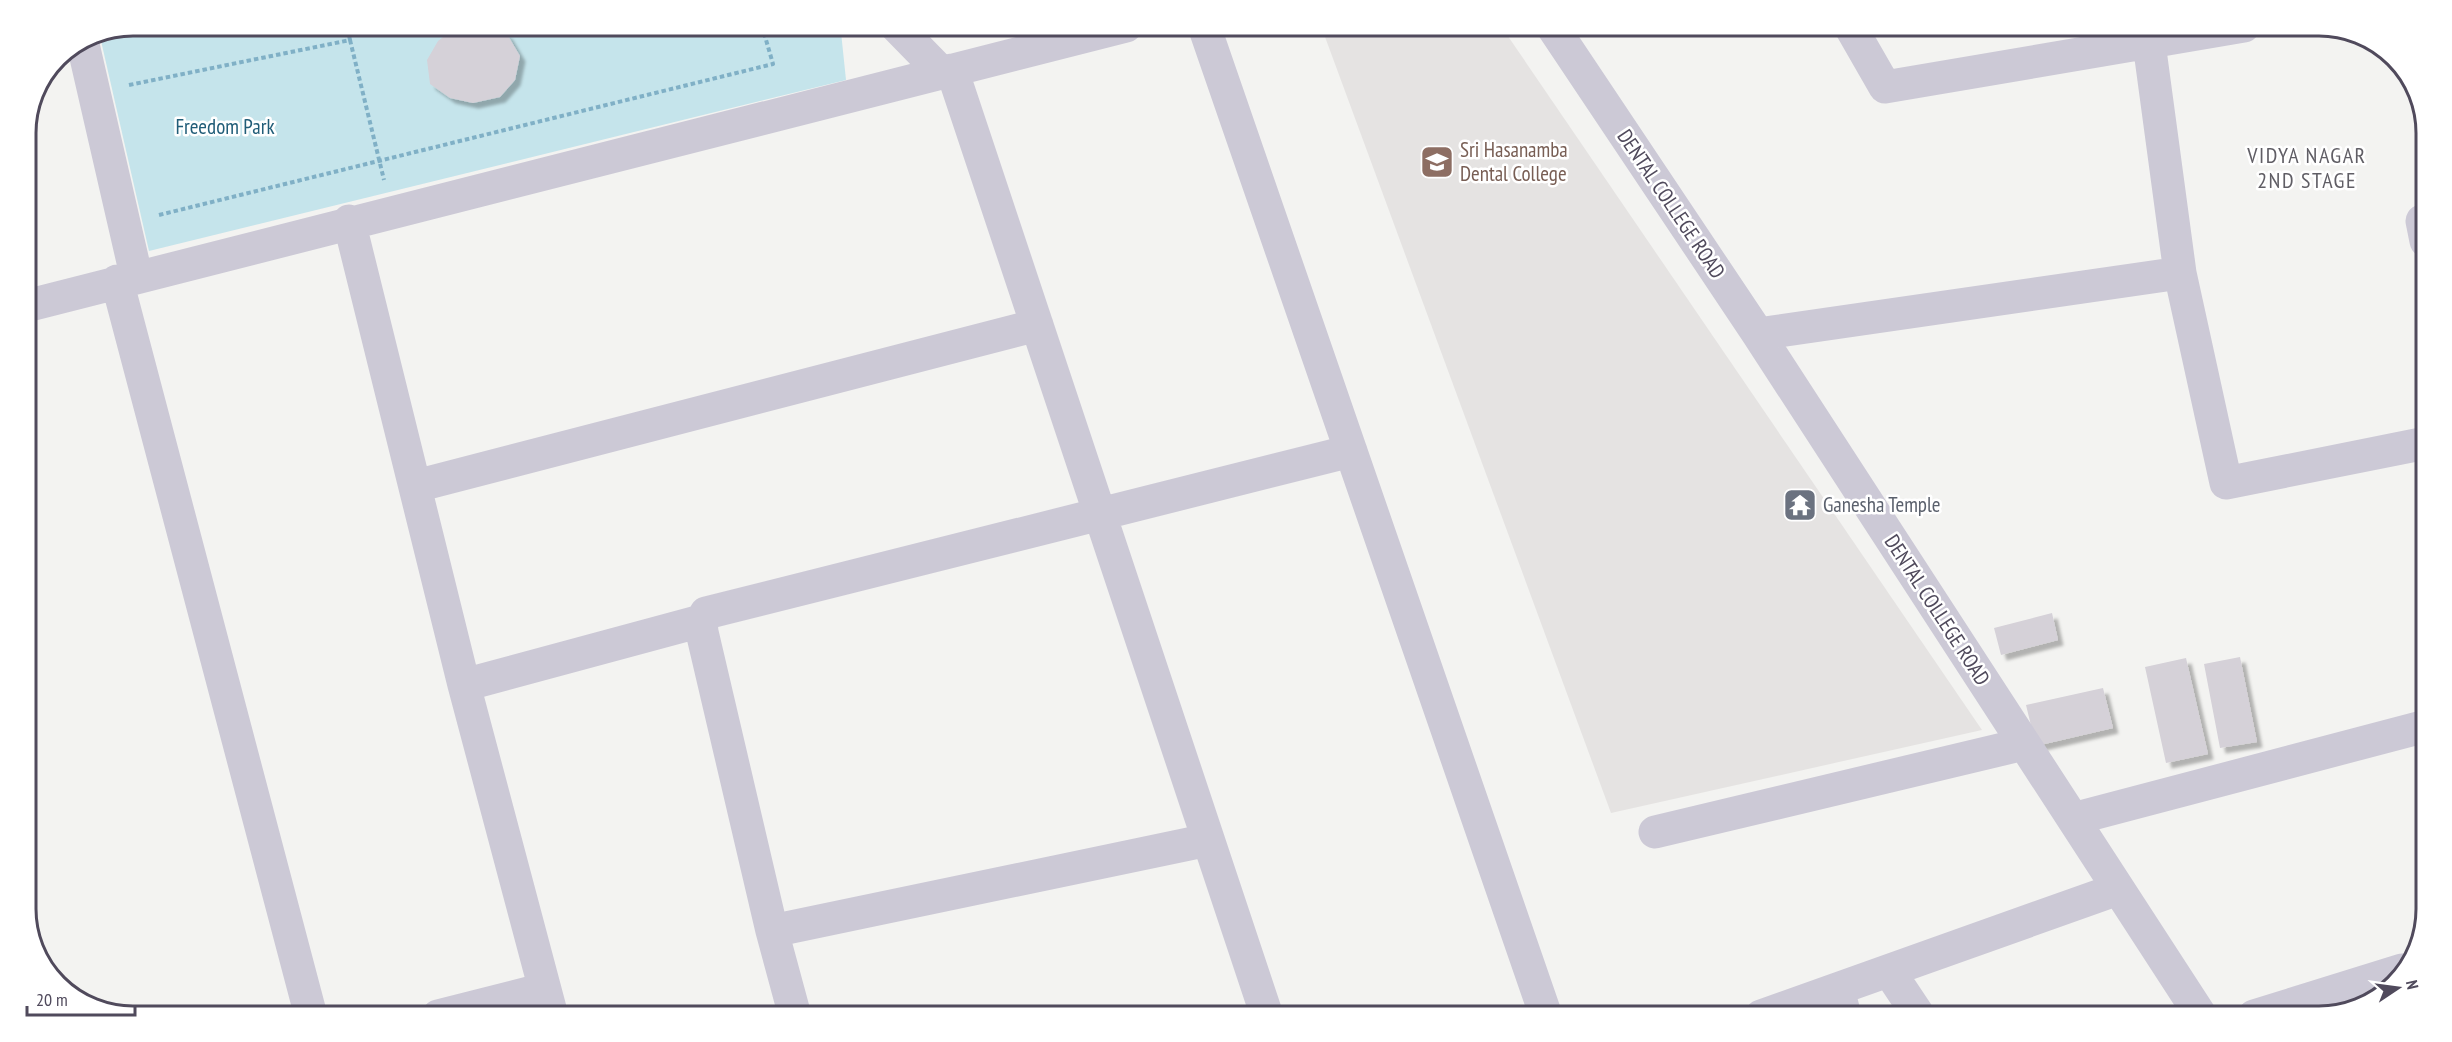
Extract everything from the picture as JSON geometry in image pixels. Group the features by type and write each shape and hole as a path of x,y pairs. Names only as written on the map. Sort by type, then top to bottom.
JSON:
{"street":[{"path":"907,36 947,71 1037,325 1263,1006"},
{"path":"36,303 127,278 1086,36"},
{"path":"1207,36 1542,1006"},
{"name":"DENTAL COLLEGE ROAD","path":"1559,36 1758,334 2193,1006"},
{"path":"1856,36 1885,87 2108,37 2149,43 2188,36"},
{"path":"2149,43 2180,273 2226,483 2416,445"},
{"path":"84,49 127,278 308,1006"},
{"path":"349,222 464,685 548,1003 524,1006"},
{"path":"1758,334 2180,273"},
{"path":"416,486 1037,325"},
{"path":"464,685 701,621 706,613 1101,516 1351,451"},
{"path":"701,621 772,931 792,1006"},
{"path":"2073,819 2416,729"},
{"path":"1654,832 2024,744"},
{"path":"772,931 1208,840"},
{"path":"1824,1006 1841,1003 1889,971 2118,889"},
{"path":"1889,971 1912,1006"},
{"path":"2289,1006 2368,981"}],"path":[{"path":"349,36 391,211"},
{"path":"157,205 160,216 773,64 765,36"},
{"path":"129,85 350,40"},
{"path":"127,74 132,96"}],"shaded area":[{"path":"1325,36 1508,36 1982,730 1611,813"}],"green space":[{"name":"Freedom Park","path":"133,36 841,36 846,80 149,251 102,41"}],"building":[{"path":"444,36 508,36 520,56 515,80 500,97 473,103 450,98 430,84 427,60 438,41"},
{"path":"2052,613 2058,640 2001,655 1994,628"},
{"path":"2240,657 2257,742 2220,748 2204,664"},
{"path":"2186,658 2208,754 2166,763 2145,667"},
{"path":"2103,688 2113,728 2036,746 2026,705"}],"place":[{"name":"Sri Hasanamba Dental College","path":"1437,162"},
{"name":"Ganesha Temple","path":"1800,505"}],"district":[{"name":"VIDYA NAGAR 2ND STAGE","path":"2307,168"}]}
